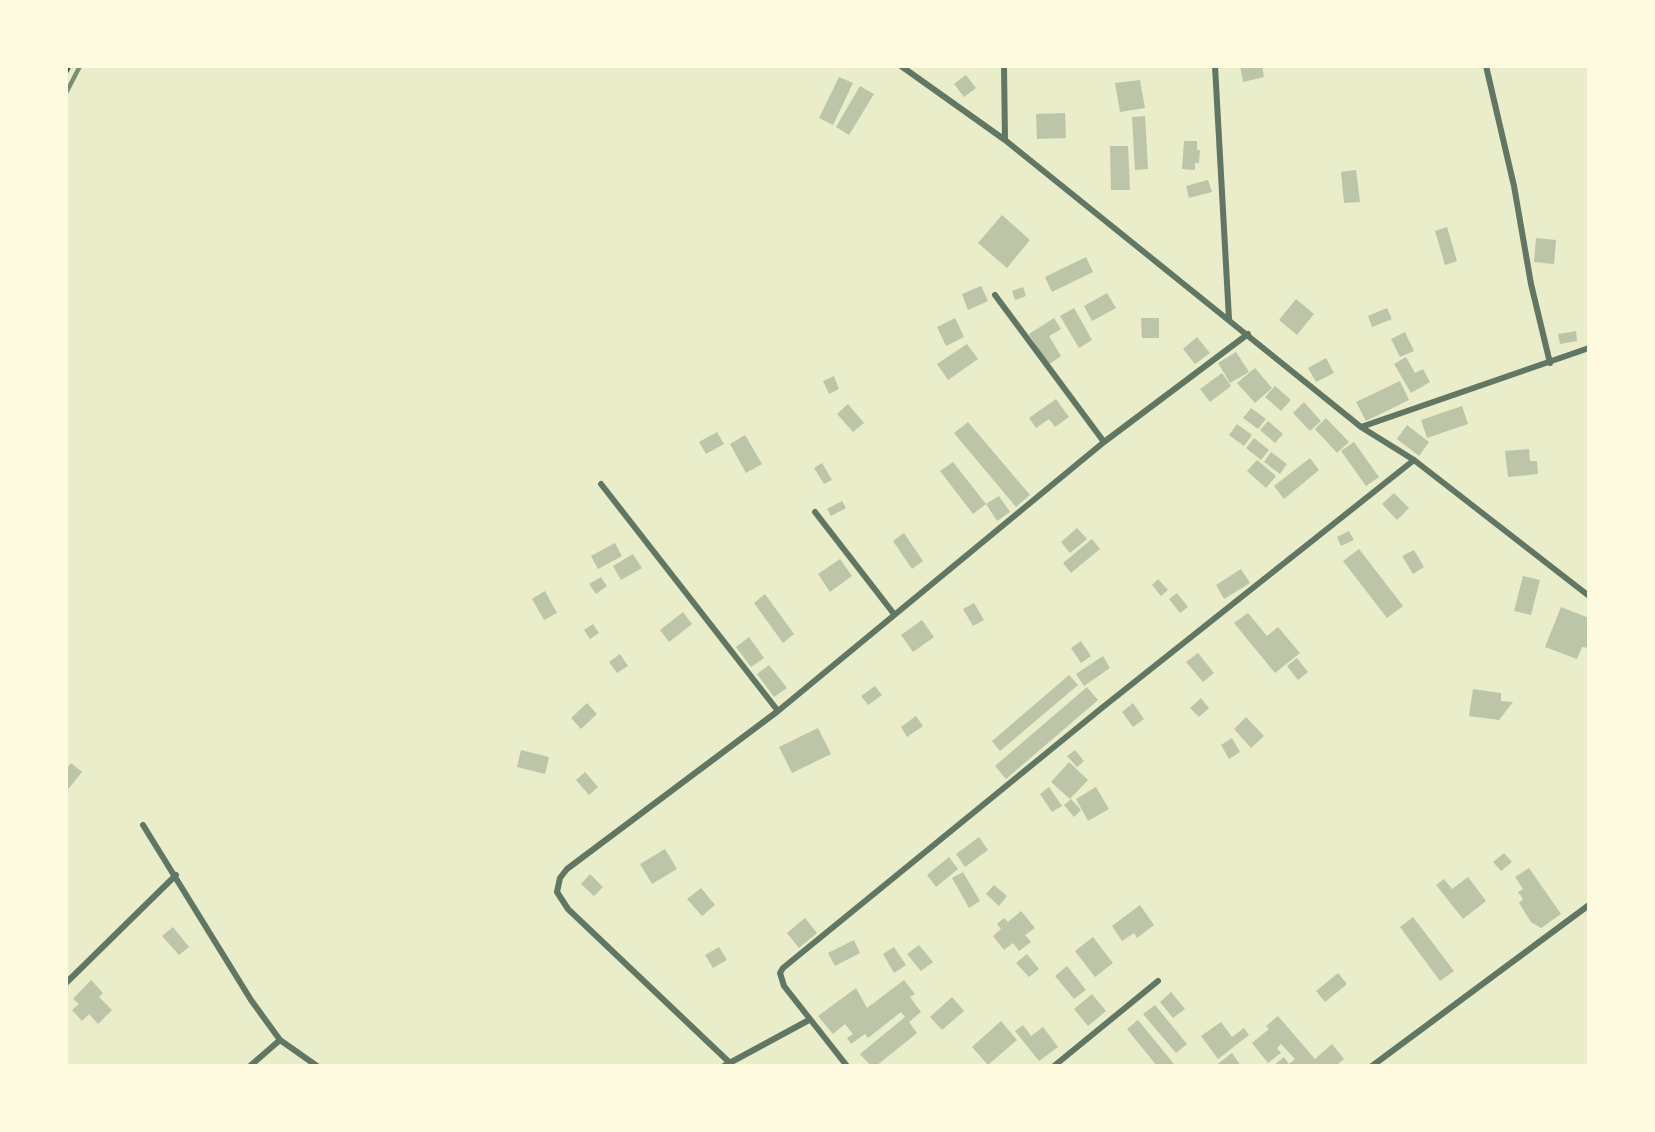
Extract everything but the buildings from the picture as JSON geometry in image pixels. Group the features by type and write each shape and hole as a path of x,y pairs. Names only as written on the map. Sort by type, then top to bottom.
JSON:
{"street":[{"path":"901,66 1005,140 1361,427 1414,460 1589,596"},
{"path":"1004,66 1005,140"},
{"path":"1215,66 1229,319"},
{"path":"1486,66 1514,186 1530,284 1550,363"},
{"path":"995,295 1104,442"},
{"path":"809,1020 727,1064 568,909 556,892 560,878 567,869 778,711 1104,442 1248,334"},
{"path":"1361,427 1589,348"},
{"path":"847,1066 809,1020 781,980 780,973 789,962 1103,707 1414,460"},
{"path":"601,484 778,711"},
{"path":"815,512 894,614"},
{"path":"143,825 176,875 251,1000 280,1040 317,1066"},
{"path":"66,983 176,875"},
{"path":"1372,1066 1589,905"},
{"path":"1054,1066 1158,981"},
{"path":"250,1066 280,1040"}],"path":[{"path":"66,74 70,66"}],"railway":[{"path":"66,93 80,66"}]}
